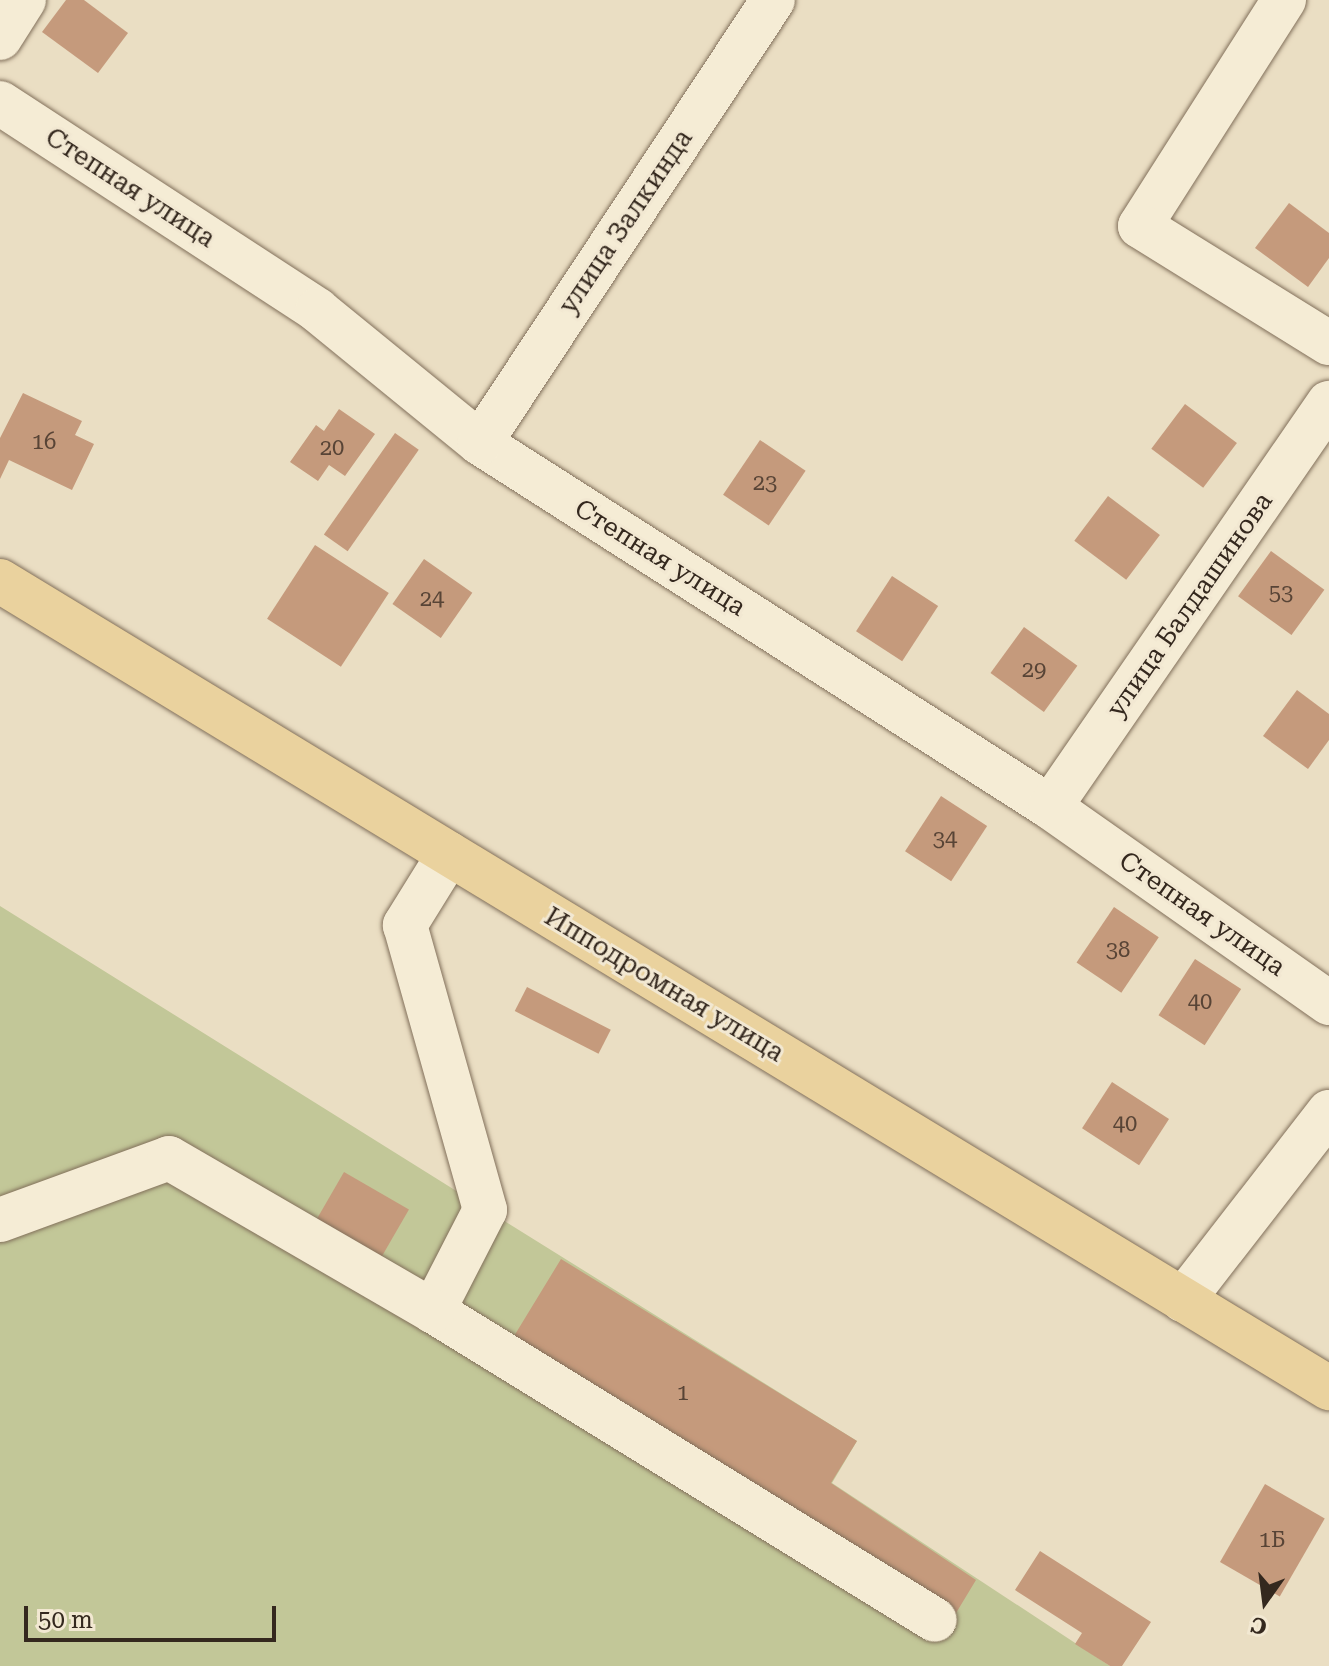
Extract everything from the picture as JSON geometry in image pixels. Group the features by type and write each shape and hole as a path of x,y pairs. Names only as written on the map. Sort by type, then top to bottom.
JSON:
{"main road":[{"name":"Ипподромная улица","path":"0,581 1329,1388"}],"street":[{"path":"0,38 24,0"},
{"name":"улица Залкинда","path":"480,443 773,0"},
{"path":"1284,0 1140,226 1329,343"},
{"name":"Степная улица","path":"0,103 317,310 480,443 1050,807 1329,1003"},
{"name":"улица Балдашинова","path":"1050,807 1329,403"},
{"path":"433,1311 485,1210 405,925 449,854"},
{"path":"1183,1300 1329,1112"},
{"path":"0,1220 169,1158 433,1311 935,1620"}],"green space":[{"path":"0,906 857,1441 832,1483 1110,1666 0,1666"}],"building":[{"path":"66,0 84,0 128,33 98,73 42,32"},
{"path":"1289,203 1329,233 1329,258 1308,287 1255,248"},
{"path":"23,393 82,421 75,435 94,444 72,490 9,460 0,479 0,438"},
{"path":"1185,404 1237,443 1203,488 1151,449"},
{"path":"339,409 375,434 345,476 329,465 318,481 290,462 316,425 324,431"},
{"path":"395,433 419,450 348,551 324,535"},
{"path":"760,440 806,471 769,525 723,495"},
{"path":"1108,496 1160,535 1126,580 1074,541"},
{"path":"315,545 389,593 341,667 267,619"},
{"path":"1271,551 1324,590 1291,635 1238,596"},
{"path":"424,559 472,593 441,638 392,604"},
{"path":"892,576 938,606 902,661 856,631"},
{"path":"1024,627 1077,666 1044,712 990,673"},
{"path":"1297,690 1329,714 1329,740 1308,769 1263,736"},
{"path":"941,796 987,826 951,881 905,851"},
{"path":"1114,907 1159,937 1121,993 1077,963"},
{"path":"1195,959 1241,989 1205,1045 1159,1015"},
{"path":"527,987 611,1030 598,1054 515,1011"},
{"path":"1112,1082 1169,1119 1139,1165 1082,1128"},
{"path":"344,1172 409,1210 379,1261 315,1223"},
{"path":"561,1259 857,1441 831,1483 976,1580 953,1618 508,1346"},
{"path":"1265,1484 1325,1518 1280,1596 1220,1562"},
{"path":"1040,1551 1151,1622 1122,1666 1110,1666 1075,1644 1082,1633 1015,1590"}]}
